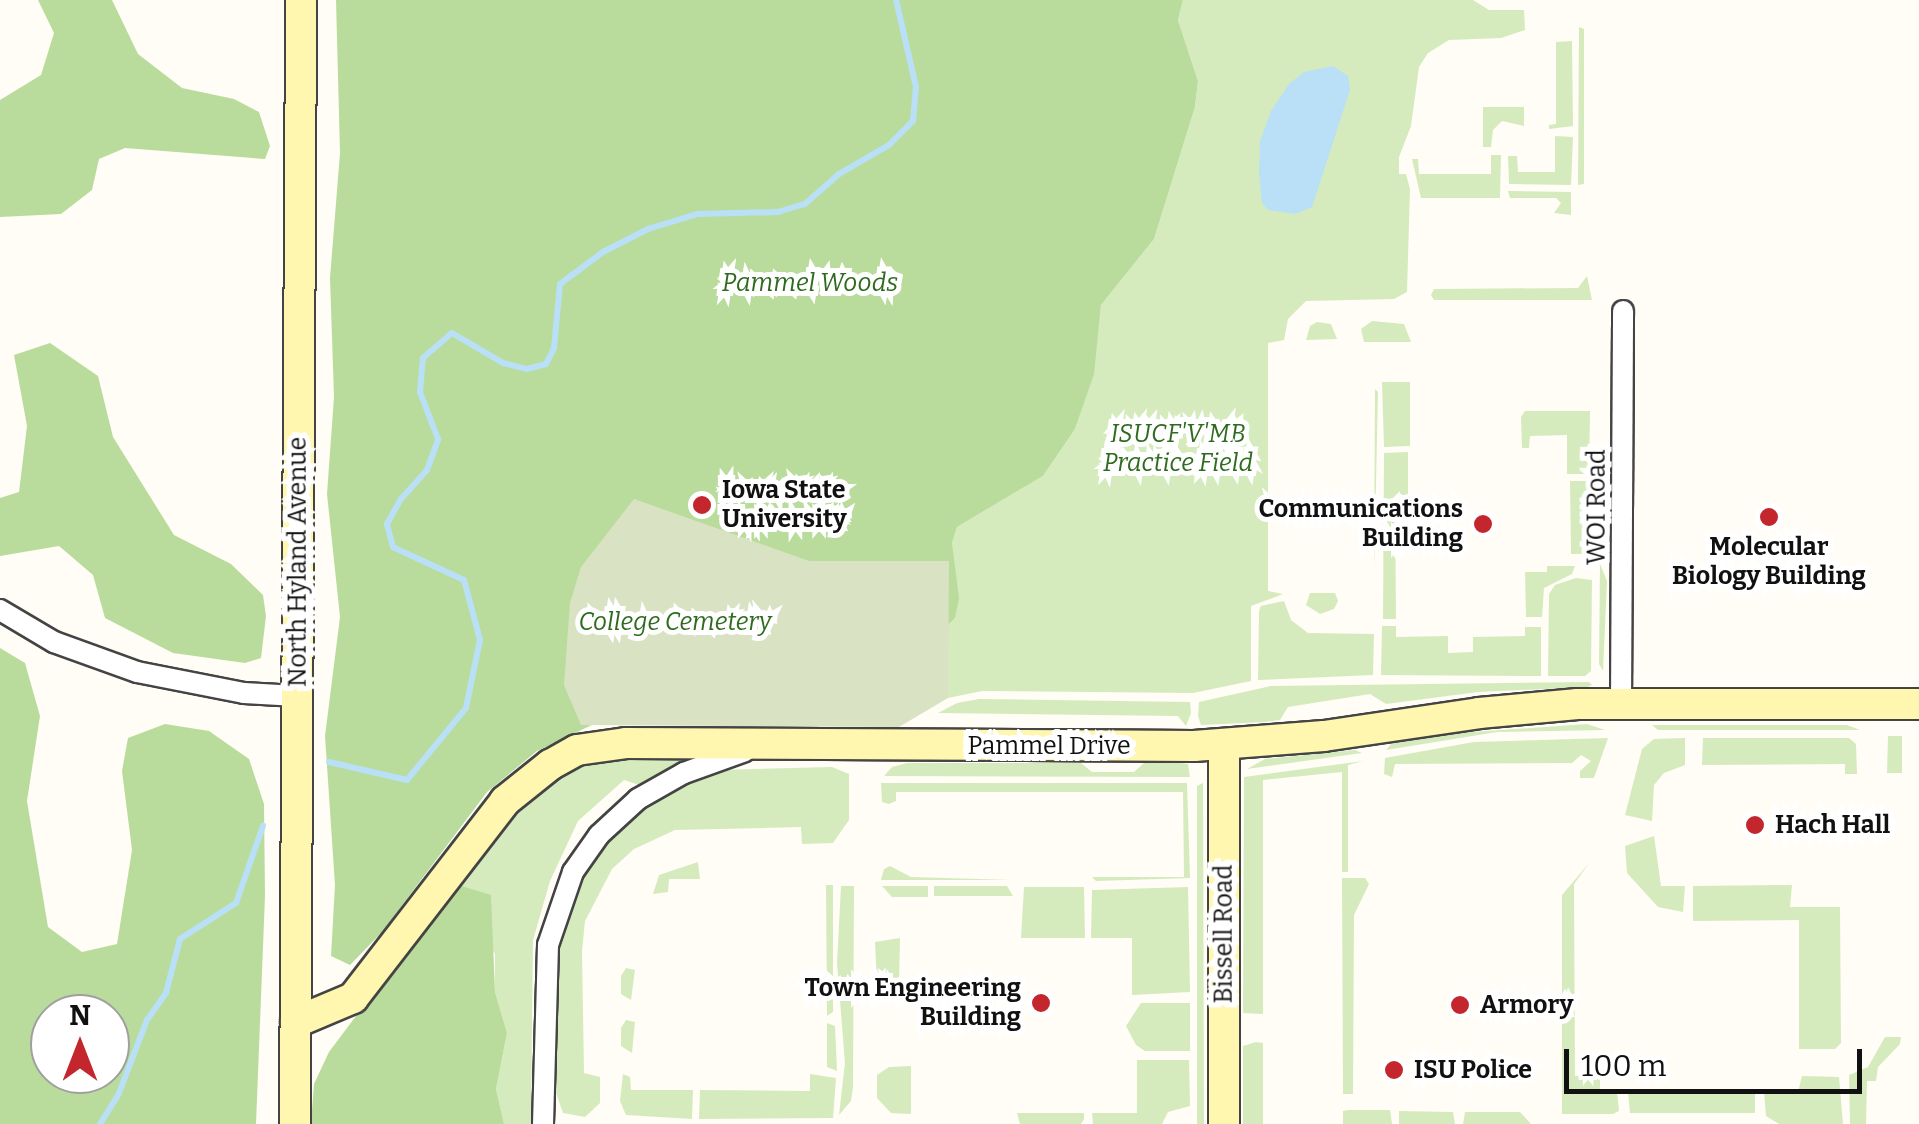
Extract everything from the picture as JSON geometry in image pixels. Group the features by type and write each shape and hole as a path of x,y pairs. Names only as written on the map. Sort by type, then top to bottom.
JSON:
{"street":[{"name":"North Hyland Avenue","path":"295,1124 301,0"},
{"name":"WOI Road","path":"1621,704 1623,310"},
{"path":"0,610 54,642 120,668 244,693 297,696"},
{"name":"Pammel Drive","path":"296,1022 353,998 505,801 550,764 577,750 601,745 1224,744 1324,736 1519,708 1919,704"},
{"name":"Bissell Road","path":"1224,744 1224,1124"},
{"path":"544,1124 546,955 552,924 573,872 600,835 649,792 684,773 767,745"}],"green space":[{"path":"38,0 112,0 138,54 182,88 234,99 259,112 270,146 265,159 125,148 99,159 92,190 61,214 0,217 0,100 41,75 54,33"},
{"name":"Pammel Woods","path":"336,0 1183,0 1178,20 1198,81 1195,107 1154,239 1101,305 1094,374 1075,429 1043,476 957,527 952,543 959,598 955,618 948,625 613,715 537,751 487,792 382,932 350,965 331,956 335,885 325,736 340,617 327,494 334,397 330,278 340,153"},
{"name":"ISUCF'V'MB Practice Field","path":"1183,0 1473,0 1489,10 1524,10 1525,30 1501,38 1449,40 1428,53 1419,67 1411,126 1399,157 1399,174 1406,174 1410,189 1407,292 1394,299 1306,301 1288,319 1284,340 1268,343 1268,591 1283,594 1251,606 1251,681 1193,693 982,691 948,698 948,625 955,618 952,543 957,527 1043,476 1075,429 1093,374 1101,305 1154,239 1195,107 1198,81 1178,20"},
{"path":"1579,27 1584,29 1584,184 1578,185"},
{"path":"1572,41 1573,126 1549,129 1549,125 1556,124 1556,42"},
{"path":"1483,107 1524,107 1524,126 1502,121 1493,130 1491,147 1483,147"},
{"path":"1555,136 1573,137 1571,185 1509,184 1508,156 1517,156 1518,172 1555,172"},
{"path":"1491,155 1501,155 1500,198 1421,198 1412,159 1418,159 1419,174 1491,174"},
{"path":"1508,191 1571,192 1571,215 1554,213 1561,203 1556,198 1510,198"},
{"path":"1587,276 1592,300 1434,300 1431,295 1434,289 1578,288"},
{"path":"1372,321 1404,324 1411,342 1364,342 1361,329"},
{"path":"1317,322 1331,324 1337,339 1306,340 1310,326"},
{"path":"50,343 98,376 113,437 174,535 231,564 263,595 266,616 261,658 245,663 173,653 105,618 93,575 59,546 0,556 0,498 19,492 27,426 14,355"},
{"path":"1382,382 1410,382 1410,446 1384,447"},
{"path":"1375,389 1378,392 1374,573"},
{"path":"1525,411 1590,411 1589,474 1567,474 1567,435 1530,436 1529,448 1522,448 1521,417"},
{"path":"1408,452 1408,495 1395,496 1396,619 1383,619 1384,453"},
{"path":"1570,481 1587,481 1592,486 1592,550 1587,554 1571,554"},
{"name":"College Cemetery","path":"634,499 809,561 949,561 948,698 899,727 581,725 564,685 570,603 581,567"},
{"path":"1600,564 1607,581 1603,671 1599,664"},
{"path":"1547,566 1575,566 1572,574 1544,588 1542,617 1526,617 1525,572 1547,572"},
{"path":"1576,578 1592,580 1591,671 1585,676 1548,676 1549,594 1555,585"},
{"path":"1310,593 1335,593 1338,601 1334,609 1320,614 1306,605"},
{"path":"1284,601 1291,620 1308,633 1374,634 1373,675 1258,680 1259,611 1261,606"},
{"path":"1382,626 1396,626 1396,637 1448,636 1448,653 1473,652 1473,637 1525,636 1525,627 1541,627 1541,676 1381,675"},
{"path":"0,648 25,663 40,716 27,801 48,927 82,952 117,944 132,850 122,771 128,738 165,724 209,731 249,759 264,804 265,896 256,1124 0,1124"},
{"path":"1589,682 1592,685 1588,687 1478,692 1386,704 1370,694 1288,707 1280,720 1265,722 1201,725 1198,716 1199,702 1271,686"},
{"path":"979,699 1190,702 1191,713 1186,726 1178,716 938,713 957,703"},
{"path":"1587,724 1605,730 1497,732 1386,750 1392,743 1416,736"},
{"path":"1652,725 1847,725 1860,730 1658,730"},
{"path":"1888,736 1902,736 1902,773 1887,773"},
{"path":"1608,738 1594,778 1580,778 1580,771 1591,761 1581,755 1572,763 1395,764 1392,777 1384,774 1385,758 1474,742"},
{"path":"1685,738 1685,765 1664,773 1654,785 1652,821 1625,815 1642,749 1654,739"},
{"path":"1703,738 1849,738 1856,744 1857,774 1845,774 1845,764 1702,765"},
{"path":"1355,750 1362,753 1247,769 1265,759"},
{"path":"707,753 642,786 624,780 578,821 550,881 533,940 531,1124 504,1124 496,1089 507,1033 495,992 495,954 455,884 502,821 537,788 582,761"},
{"path":"1363,761 1348,765 1348,872 1342,872 1342,772 1263,780 1263,1014 1243,1013 1244,777"},
{"path":"907,763 1081,763 1092,772 1134,772 1144,763 1181,763 1188,764 1190,777 884,776 892,767"},
{"path":"832,767 849,774 849,820 833,843 802,844 801,827 675,830 634,849 612,869 585,921 582,951 584,1073 600,1077 600,1103 585,1117 563,1113 555,1090 555,955 576,885 595,852 617,828 668,788 716,770"},
{"path":"881,783 1187,783 1190,878 1096,881 1092,877 1184,877 1183,792 896,792 896,801 889,804 882,802"},
{"path":"1203,783 1204,1124 1197,1124 1197,786"},
{"path":"1654,836 1661,886 1685,886 1683,912 1658,907 1627,873 1625,846"},
{"path":"698,862 700,879 669,879 668,892 653,894 659,875"},
{"path":"1590,862 1574,884 1575,1076 1600,1077 1600,1092 1617,1092 1619,1111 1562,1114 1562,895"},
{"path":"890,866 911,877 1012,880 881,880 884,869"},
{"path":"1342,878 1365,878 1369,884 1354,915 1353,1094 1343,1094"},
{"path":"455,884 491,895 495,992 507,1033 496,1089 504,1124 311,1124 314,1084 329,1052"},
{"path":"826,885 833,885 833,1012 827,1016"},
{"path":"1792,885 1790,907 1840,907 1841,1043 1835,1049 1799,1049 1799,920 1693,921 1693,886"},
{"path":"841,886 854,886 853,1087 851,1101 839,1115 845,1063 837,963"},
{"path":"882,886 928,886 928,897 892,897"},
{"path":"934,886 1007,886 1013,896 934,896"},
{"path":"1024,887 1084,887 1085,938 1021,938"},
{"path":"1188,887 1190,992 1132,995 1132,938 1091,938 1092,890"},
{"path":"900,938 899,992 877,983 875,942"},
{"path":"626,968 635,970 631,1000 621,994 621,976"},
{"path":"1141,1003 1190,1003 1190,1051 1145,1051 1136,1045 1126,1026"},
{"path":"626,1020 635,1022 632,1053 621,1046 621,1028"},
{"path":"827,1023 835,1026 837,1071 827,1067"},
{"path":"1885,1037 1901,1037 1900,1044 1878,1067 1876,1081 1867,1081 1866,1124 1850,1124 1849,1075 1868,1067"},
{"path":"1263,1043 1263,1124 1243,1124 1243,1046"},
{"path":"1137,1060 1189,1060 1190,1106 1168,1112 1162,1124 1093,1124 1092,1113 1137,1113"},
{"path":"911,1066 911,1114 891,1113 877,1098 877,1075 889,1067"},
{"path":"623,1074 630,1077 631,1090 693,1090 692,1119 626,1115 620,1101"},
{"path":"810,1074 836,1078 833,1118 699,1119 700,1090 810,1091"},
{"path":"1802,1076 1839,1077 1843,1124 1779,1124 1766,1116 1764,1092 1798,1092"},
{"path":"1628,1092 1755,1092 1755,1113 1630,1113"},
{"path":"1390,1110 1392,1124 1343,1124 1343,1111"},
{"path":"1399,1111 1453,1112 1455,1124 1399,1124"},
{"path":"1465,1112 1520,1112 1531,1124 1463,1124"},
{"path":"1017,1113 1084,1113 1084,1119 1081,1124 1020,1124"}],"water":[{"path":"1333,66 1348,76 1350,90 1312,207 1295,214 1268,210 1262,203 1260,141 1271,111 1289,84 1304,72"}],"waterway":[{"path":"329,762 407,780 466,708 480,640 464,580 393,547 387,524 401,499 427,470 438,439 420,392 423,358 452,333 503,363 527,369 546,364 554,348 560,284 603,252 648,229 697,214 778,212 805,204 839,174 889,145 913,121 916,87 896,0"},
{"path":"100,1124 119,1093 147,1020 166,993 180,939 236,903 263,826"}],"place":[{"name":"Iowa State University","path":"702,505"},
{"name":"Molecular Biology Building","path":"1769,517"},
{"name":"Communications Building","path":"1483,524"},
{"name":"Hach Hall","path":"1755,825"},
{"name":"Town Engineering Building","path":"1041,1003"},
{"name":"Armory","path":"1460,1005"},
{"name":"ISU Police","path":"1394,1070"}]}
